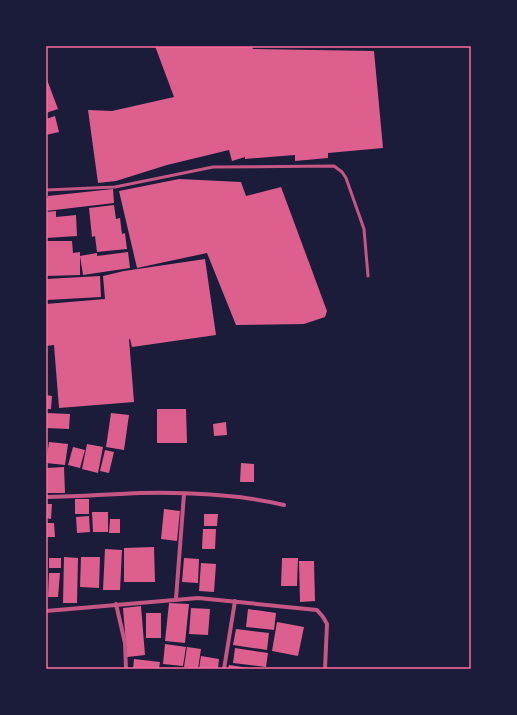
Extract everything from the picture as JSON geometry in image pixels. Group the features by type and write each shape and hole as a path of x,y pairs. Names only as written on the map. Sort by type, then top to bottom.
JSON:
{"street":[{"path":"46,497 141,493 209,494 258,499 284,505"},
{"path":"176,599 184,494"},
{"path":"46,611 198,598 317,610 327,624 325,669"},
{"path":"224,669 235,601"},
{"path":"116,604 125,643 126,669"}],"lane":[{"path":"46,190 115,187 213,167 334,166 342,172 346,178 364,229 368,276"}],"building":[{"path":"155,46 252,46 253,49 374,51 383,148 328,153 328,158 295,161 295,155 245,159 245,157 232,161 229,150 167,165 116,181 98,183 88,110 112,111 174,97"},
{"path":"46,77 58,109 46,113"},
{"path":"55,116 59,132 46,135 46,119"},
{"path":"179,179 241,182 246,196 281,187 327,311 325,317 304,324 236,325 207,253 137,268 119,191"},
{"path":"113,189 114,203 46,211 46,199 48,196"},
{"path":"114,205 116,219 120,218 122,234 125,233 127,249 97,252 95,236 92,237 89,208"},
{"path":"56,211 56,217 76,215 77,236 46,238 46,212"},
{"path":"46,241 72,241 73,253 80,252 80,275 46,276"},
{"path":"128,252 130,268 83,275 80,256 97,253 97,256"},
{"path":"205,259 216,335 132,347 129,339 134,402 59,408 54,345 46,346 46,304 105,299 103,276 124,271"},
{"path":"100,276 101,297 47,300 46,279"},
{"path":"46,395 52,396 51,409 46,409"},
{"path":"157,409 186,409 187,443 157,443"},
{"path":"46,413 70,414 69,429 46,428"},
{"path":"111,413 129,415 124,450 106,447"},
{"path":"226,422 227,435 214,436 213,424"},
{"path":"49,442 68,444 65,465 46,463"},
{"path":"87,444 103,447 98,473 82,469"},
{"path":"73,447 85,450 80,468 68,465"},
{"path":"105,450 114,452 109,473 100,471"},
{"path":"241,463 254,464 254,482 240,482"},
{"path":"64,467 65,493 46,493 46,468"},
{"path":"75,499 89,499 89,514 75,514"},
{"path":"46,504 52,504 51,519 46,518"},
{"path":"164,509 180,511 177,541 161,539"},
{"path":"92,512 108,512 108,532 93,532"},
{"path":"204,514 218,514 217,526 204,526"},
{"path":"89,516 90,532 77,533 76,517"},
{"path":"110,519 120,519 120,533 109,533"},
{"path":"46,523 54,523 55,537 46,537"},
{"path":"203,529 216,529 215,549 202,549"},
{"path":"154,547 155,582 124,582 124,548"},
{"path":"105,549 122,550 120,590 103,590"},
{"path":"64,557 78,558 77,603 63,603"},
{"path":"81,557 100,557 99,588 80,587"},
{"path":"49,558 61,558 61,568 49,568"},
{"path":"184,558 199,559 198,583 182,582"},
{"path":"282,558 298,558 297,586 281,586"},
{"path":"299,561 314,561 315,601 300,602"},
{"path":"201,563 216,564 214,592 199,591"},
{"path":"49,573 60,573 58,597 48,597"},
{"path":"169,603 189,604 185,643 165,641"},
{"path":"141,606 145,655 127,657 123,608"},
{"path":"191,608 210,609 208,635 189,634"},
{"path":"248,609 276,613 274,630 246,627"},
{"path":"146,613 161,613 161,638 146,638"},
{"path":"277,622 304,627 298,656 272,651"},
{"path":"236,629 269,633 267,650 233,645"},
{"path":"165,644 186,647 183,666 163,664"},
{"path":"187,647 201,649 198,669 184,667"},
{"path":"235,648 268,653 266,667 233,663"},
{"path":"201,656 219,659 218,669 199,669"},
{"path":"134,659 160,662 159,669 133,669"},
{"path":"229,665 249,668 249,669 228,669"}]}
